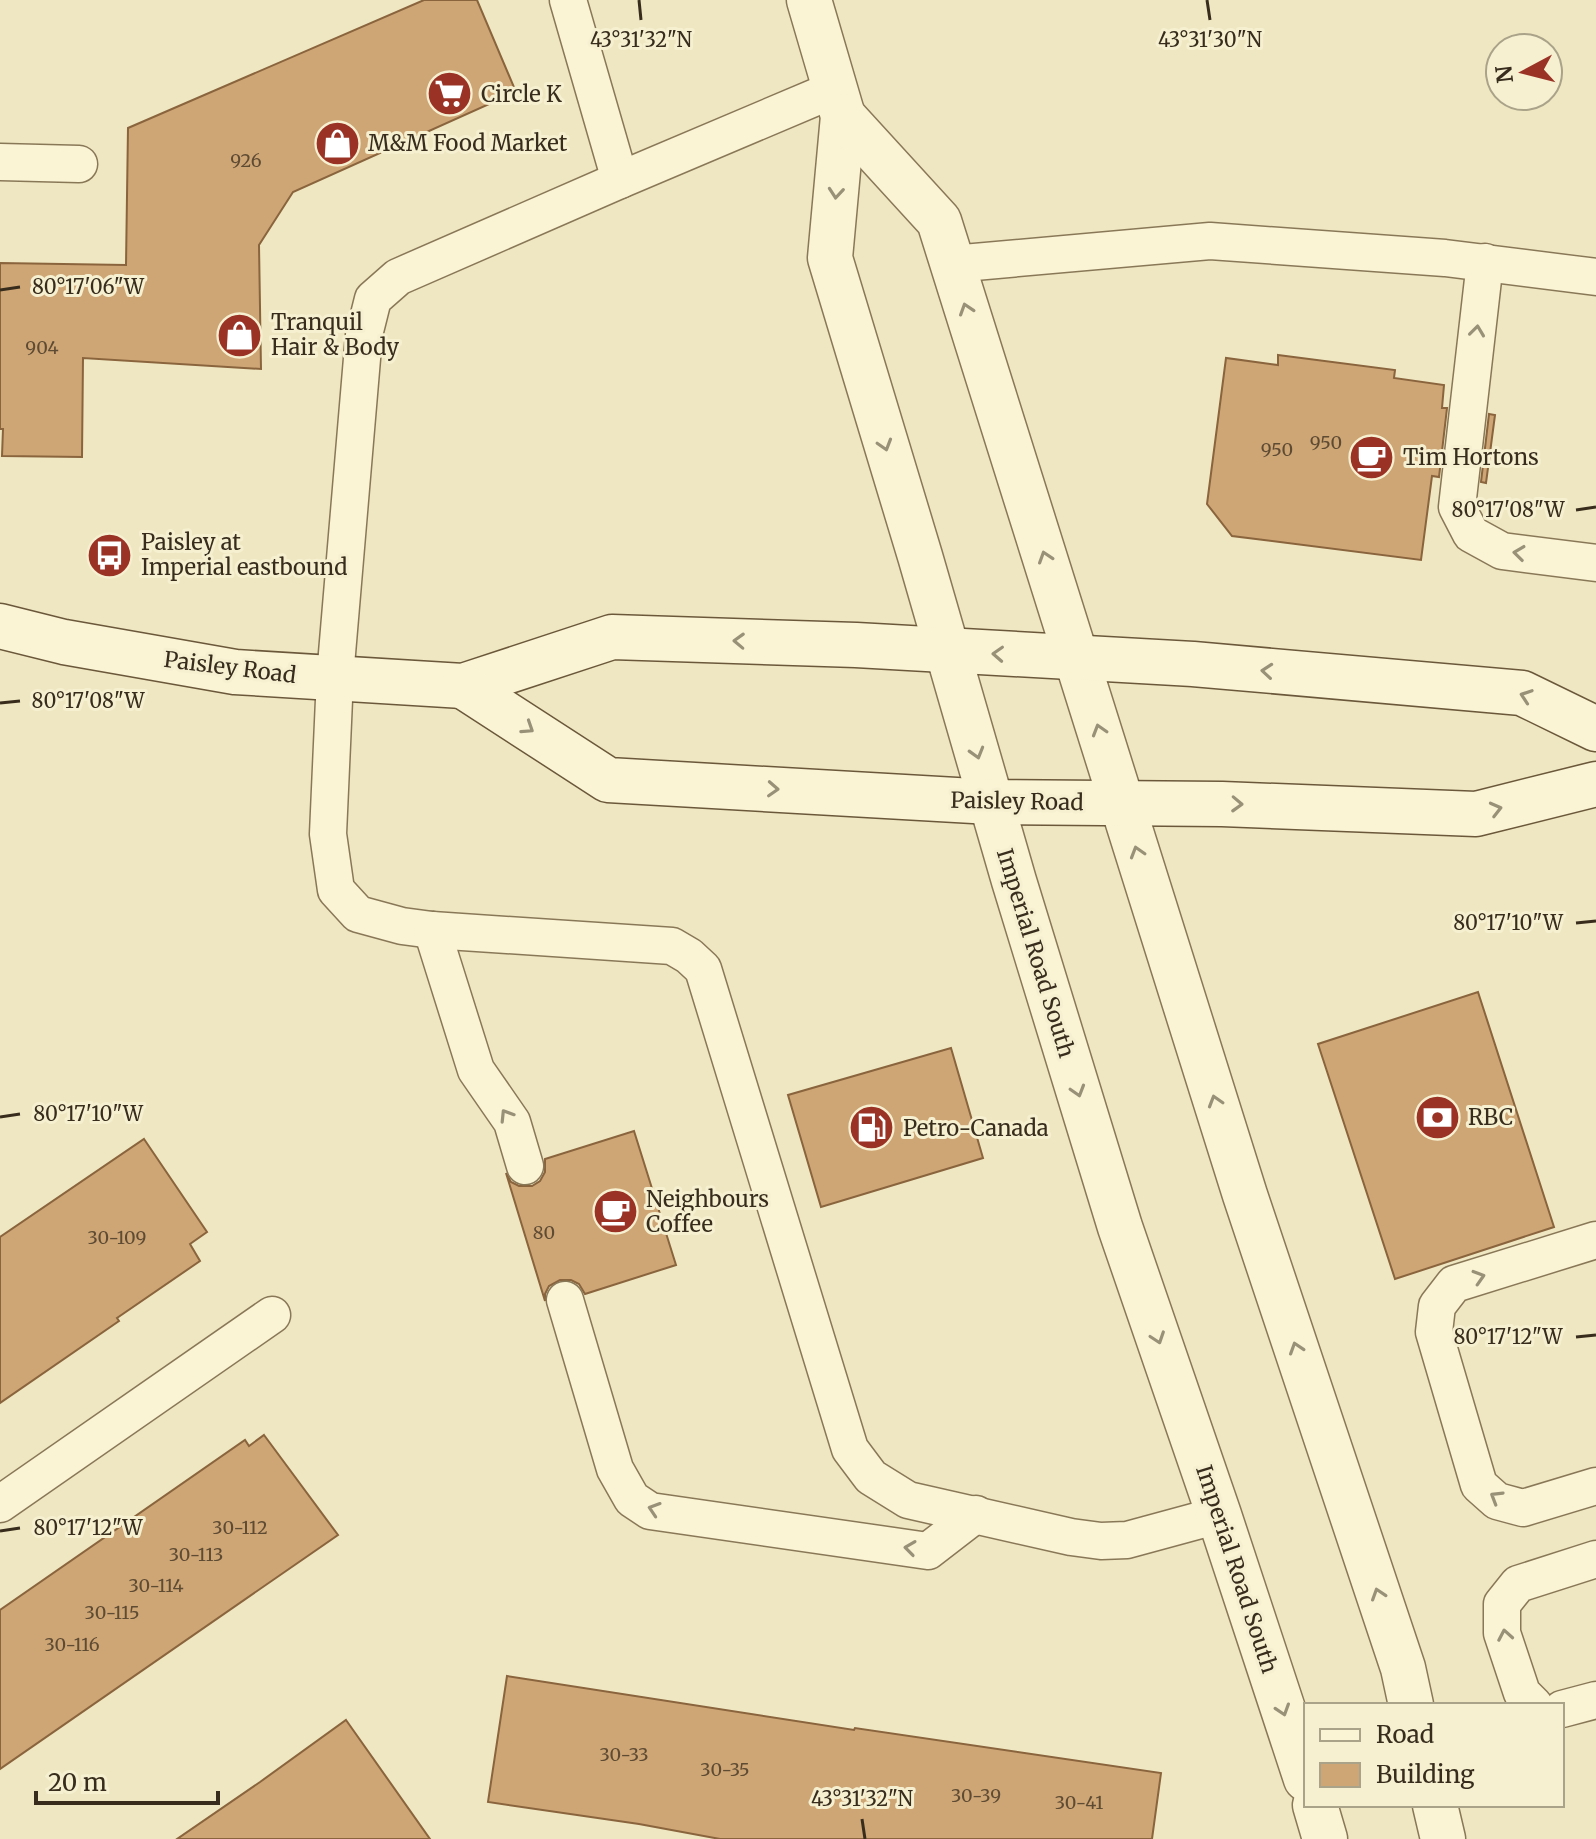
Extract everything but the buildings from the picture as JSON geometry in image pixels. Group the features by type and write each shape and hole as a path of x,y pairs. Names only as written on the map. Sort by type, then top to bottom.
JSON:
{"street":[{"name":"Imperial Road South","path":"809,0 839,102 830,258 1120,1227 1304,1773"},
{"name":"Imperial Road South","path":"839,102 939,221 1249,1210 1403,1668 1411,1703"},
{"name":"Paisley Road","path":"0,626 64,642 235,672 463,686 612,637 856,645 1193,664 1522,693 1596,729"},
{"name":"Paisley Road","path":"463,686 608,780 991,802 1222,804 1476,814 1596,784"},
{"path":"1316,1807 1325,1839"},
{"path":"1435,1807 1443,1839"}],"lane":[{"path":"568,0 620,180"},
{"path":"839,102 620,180 398,277 373,299 364,335 335,677 328,834 336,890 358,914 402,926 672,946 703,969 850,1449 871,1477 908,1500 1101,1541 1127,1540 1219,1515"},
{"path":"0,162 79,164"},
{"path":"952,264 1210,241 1485,262 1596,277"},
{"path":"1485,262 1457,507 1471,534 1502,551 1596,563"},
{"path":"432,930 476,1070 512,1122 525,1166"},
{"path":"1596,1240 1454,1284 1437,1306 1434,1332 1479,1485 1497,1501 1523,1508 1596,1486"},
{"path":"565,1300 615,1469 632,1499 650,1511 928,1551 976,1514"},
{"path":"0,1504 272,1315"},
{"path":"1532,1703 1522,1693 1502,1633 1502,1604 1518,1584 1596,1559"},
{"path":"1564,1708 1596,1700"}],"place":[{"name":"Circle K","path":"450,94"},
{"name":"M&M Food Market","path":"337,143"},
{"name":"Tranquil Hair & Body","path":"240,335"},
{"name":"Tim Hortons","path":"1372,457"},
{"name":"Paisley at Imperial eastbound","path":"110,555"},
{"name":"RBC","path":"1437,1117"},
{"name":"Petro-Canada","path":"872,1128"},
{"name":"Neighbours Coffee","path":"615,1212"}]}
